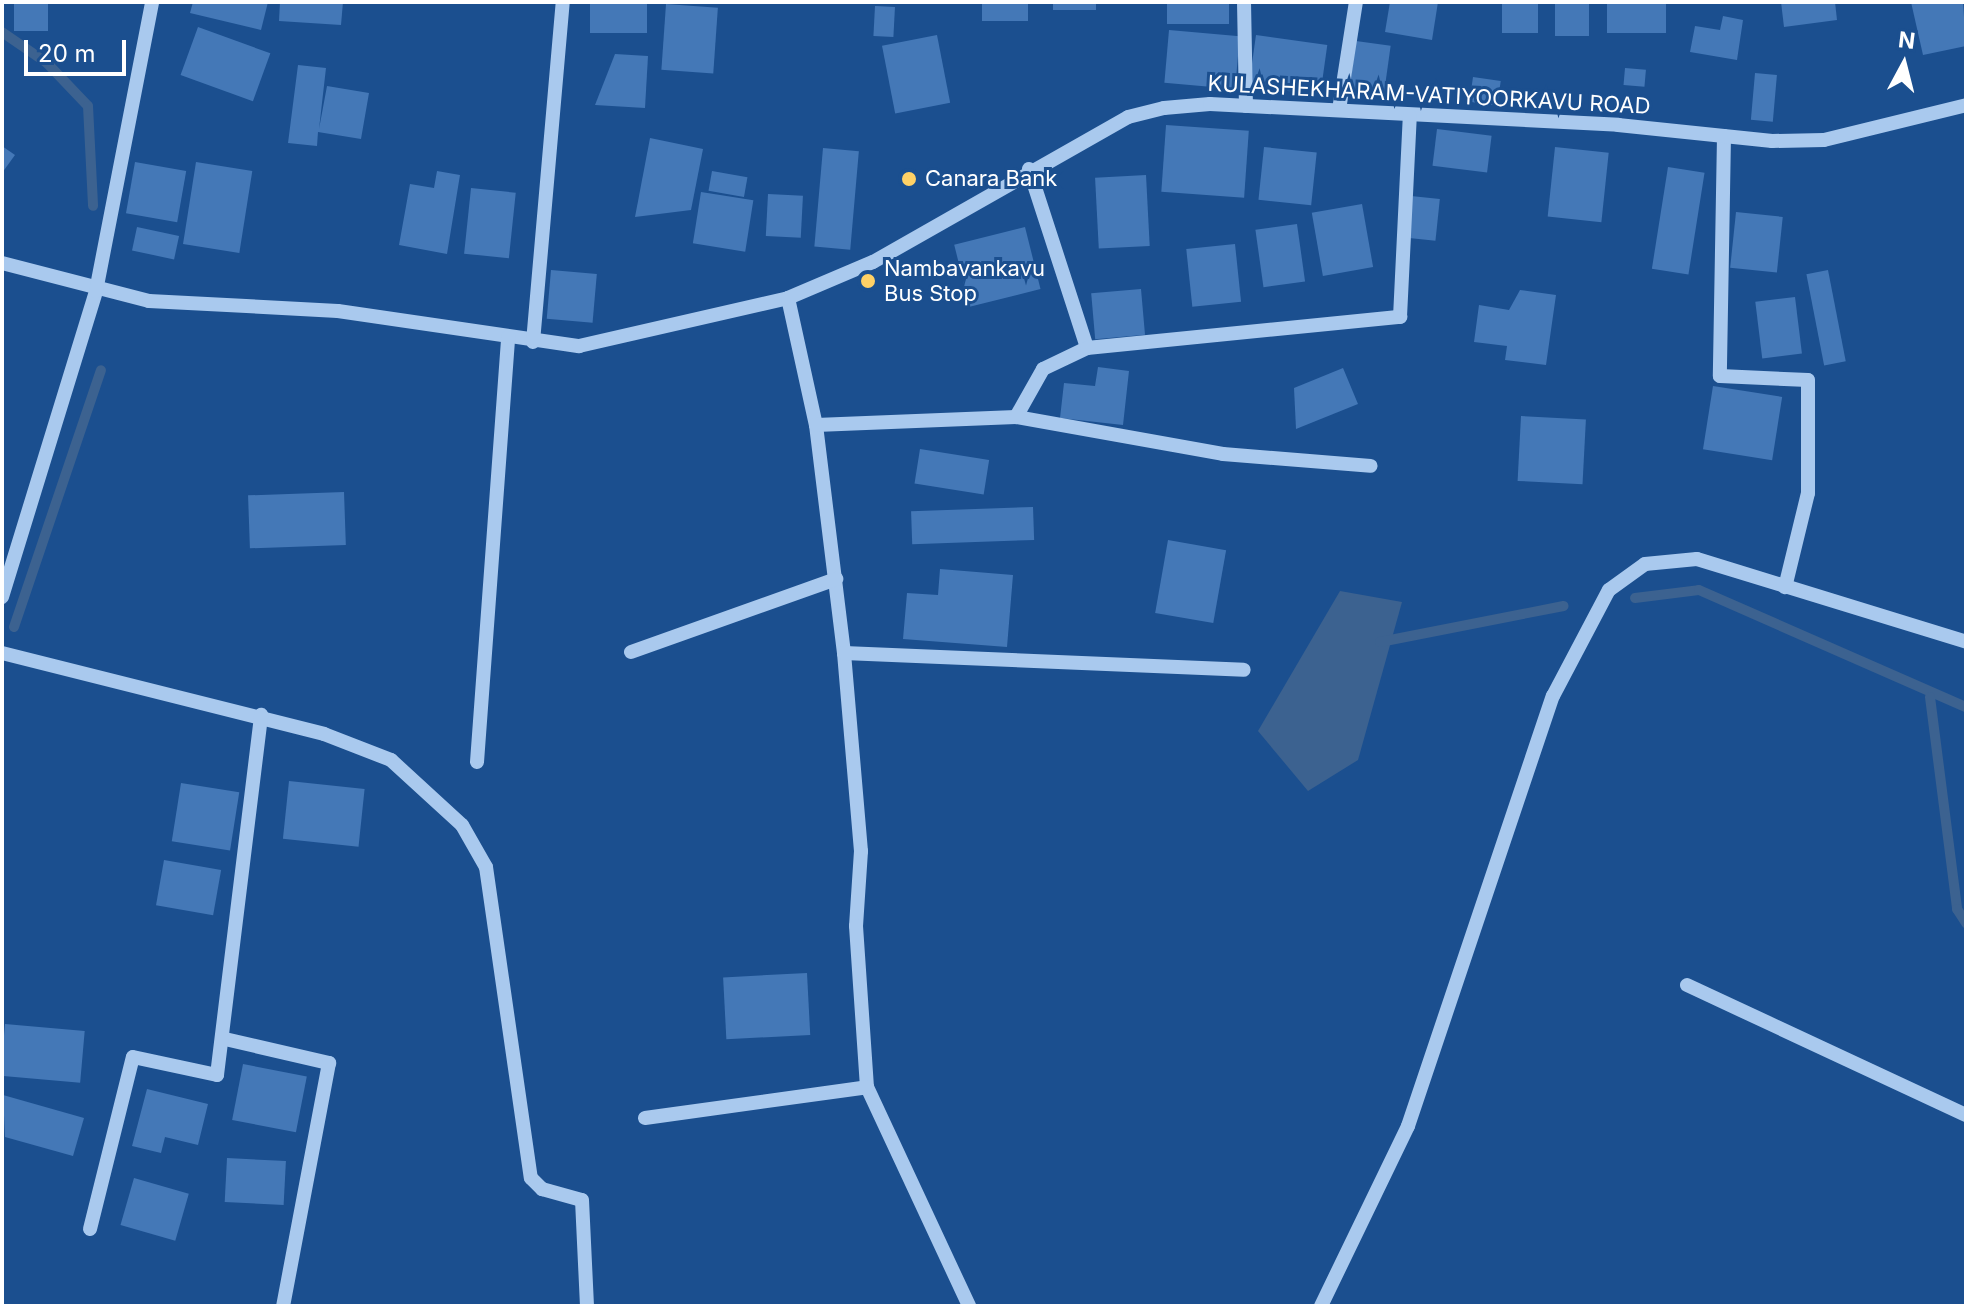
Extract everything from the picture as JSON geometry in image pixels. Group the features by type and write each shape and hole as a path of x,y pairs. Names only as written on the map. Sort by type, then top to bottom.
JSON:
{"street":[{"path":"2,597 96,291 152,2"},
{"path":"533,342 563,2"},
{"path":"1244,2 1246,106"},
{"path":"1339,110 1356,2"},
{"name":"KULASHEKHARAM-VATIYOORKAVU ROAD","path":"2,263 96,291 338,311 533,342 629,339 788,298 873,262 1029,169 1128,117 1164,108 1246,106 1339,110 1824,140 1966,105"},
{"path":"1016,417 1043,369 1087,348 1400,317 1410,116"},
{"path":"1724,136 1720,376 1808,380 1808,493 1785,587"},
{"path":"1029,169 1087,348"},
{"path":"788,298 816,425 844,653 861,851 856,926 867,1087 969,1306"},
{"path":"477,762 508,337"},
{"path":"816,425 1016,417 1223,454 1371,466"},
{"path":"1321,1306 1408,1126 1553,696 1598,603 1620,580 1664,559 1697,559 1966,642"},
{"path":"631,652 836,579"},
{"path":"2,653 261,715 391,760 462,825 486,867 531,1178 542,1189 582,1200 587,1306"},
{"path":"844,653 1244,670"},
{"path":"90,1229 133,1057 217,1075 225,1039 261,715"},
{"path":"1687,985 1966,1115"},
{"path":"225,1039 329,1063 283,1306"},
{"path":"645,1118 867,1087"}],"water":[{"path":"1340,591 1402,602 1358,760 1308,791 1258,731"}],"building":[{"path":"14,2 48,2 48,31 14,31"},
{"path":"193,2 268,2 261,30 190,13"},
{"path":"280,2 343,2 341,25 279,21"},
{"path":"590,2 647,2 647,33 590,33"},
{"path":"982,2 1028,2 1028,21 982,21"},
{"path":"1053,2 1096,2 1096,10 1053,10"},
{"path":"1167,2 1229,2 1229,24 1167,24"},
{"path":"1390,2 1438,2 1432,40 1385,32"},
{"path":"1502,2 1538,2 1538,33 1502,33"},
{"path":"1555,2 1589,2 1589,36 1555,36"},
{"path":"1607,2 1666,2 1666,33 1607,33"},
{"path":"1781,2 1835,2 1837,20 1784,27"},
{"path":"1911,2 1963,2 1966,46 1923,55"},
{"path":"666,4 718,8 713,73 661,70"},
{"path":"875,6 895,7 893,37 873,36"},
{"path":"1723,16 1743,20 1737,60 1690,52 1695,26 1720,30"},
{"path":"198,27 270,53 253,101 181,75"},
{"path":"1169,30 1240,36 1235,89 1164,83"},
{"path":"937,35 950,103 895,113 882,46"},
{"path":"1256,35 1327,45 1320,96 1249,86"},
{"path":"1356,41 1391,46 1384,93 1349,89"},
{"path":"615,54 648,56 645,108 595,105"},
{"path":"298,65 326,68 319,129 327,86 369,93 361,139 318,132 317,146 288,143"},
{"path":"1625,68 1646,70 1644,87 1624,85"},
{"path":"1755,73 1777,75 1773,122 1751,120"},
{"path":"1473,77 1501,81 1497,106 1470,102"},
{"path":"1166,125 1249,131 1244,198 1161,192"},
{"path":"1437,129 1492,136 1487,172 1432,166"},
{"path":"650,138 703,149 691,210 635,217"},
{"path":"2,146 15,155 2,173"},
{"path":"1264,147 1317,153 1311,205 1258,200"},
{"path":"1555,147 1609,153 1601,222 1548,217"},
{"path":"823,148 859,151 850,250 814,247"},
{"path":"135,162 186,171 177,222 126,213"},
{"path":"196,162 252,171 239,253 183,244"},
{"path":"1668,167 1705,173 1688,275 1652,269"},
{"path":"437,171 460,175 447,254 399,245 410,184 434,188"},
{"path":"712,171 747,177 744,197 709,191"},
{"path":"1146,175 1150,246 1099,249 1095,178"},
{"path":"471,188 516,193 509,258 464,254"},
{"path":"701,192 753,200 745,252 693,243"},
{"path":"768,194 803,196 801,238 766,236"},
{"path":"1411,196 1440,199 1435,241 1407,238"},
{"path":"1362,204 1373,267 1323,276 1312,213"},
{"path":"1736,212 1783,217 1777,273 1730,268"},
{"path":"1297,224 1305,281 1263,287 1255,230"},
{"path":"137,227 179,236 174,259 132,250"},
{"path":"1025,227 1040,289 970,307 954,245"},
{"path":"1235,244 1241,302 1192,307 1186,249"},
{"path":"551,270 597,274 593,323 547,319"},
{"path":"1828,270 1846,361 1824,365 1806,274"},
{"path":"1141,289 1145,335 1095,339 1091,293"},
{"path":"1520,290 1556,295 1546,365 1505,360 1507,346 1474,342 1479,305 1509,310"},
{"path":"1795,297 1802,354 1762,358 1755,302"},
{"path":"1098,367 1129,371 1123,425 1060,418 1064,383 1095,386"},
{"path":"1343,368 1358,404 1296,429 1294,388"},
{"path":"1713,386 1782,397 1772,460 1703,449"},
{"path":"1521,416 1586,419 1583,484 1518,481"},
{"path":"920,449 989,460 984,495 915,484"},
{"path":"344,492 346,545 250,548 248,495"},
{"path":"1033,507 1034,540 912,544 911,511"},
{"path":"1168,540 1226,550 1213,623 1155,613"},
{"path":"940,569 1013,575 1007,647 903,639 907,593 938,595"},
{"path":"289,781 365,789 359,847 283,839"},
{"path":"181,783 239,792 230,851 172,841"},
{"path":"164,860 221,870 213,915 156,905"},
{"path":"807,973 810,1035 726,1039 723,977"},
{"path":"5,1024 85,1031 80,1083 2,1076"},
{"path":"243,1064 307,1076 296,1132 232,1120"},
{"path":"147,1089 208,1104 198,1145 165,1137 161,1153 132,1146"},
{"path":"3,1095 84,1118 73,1156 5,1137"},
{"path":"227,1158 286,1161 284,1205 225,1202"},
{"path":"134,1178 189,1194 175,1241 120,1225"}],"waterway":[{"path":"2,32 47,63 88,106 93,206"},
{"path":"14,627 101,370"},
{"path":"1635,598 1699,590 1966,707"},
{"path":"1380,642 1564,606"},
{"path":"1930,697 1957,909 1966,923"}],"place":[{"name":"Canara Bank","path":"909,179"},
{"name":"Nambavankavu Bus Stop","path":"868,281"}]}
